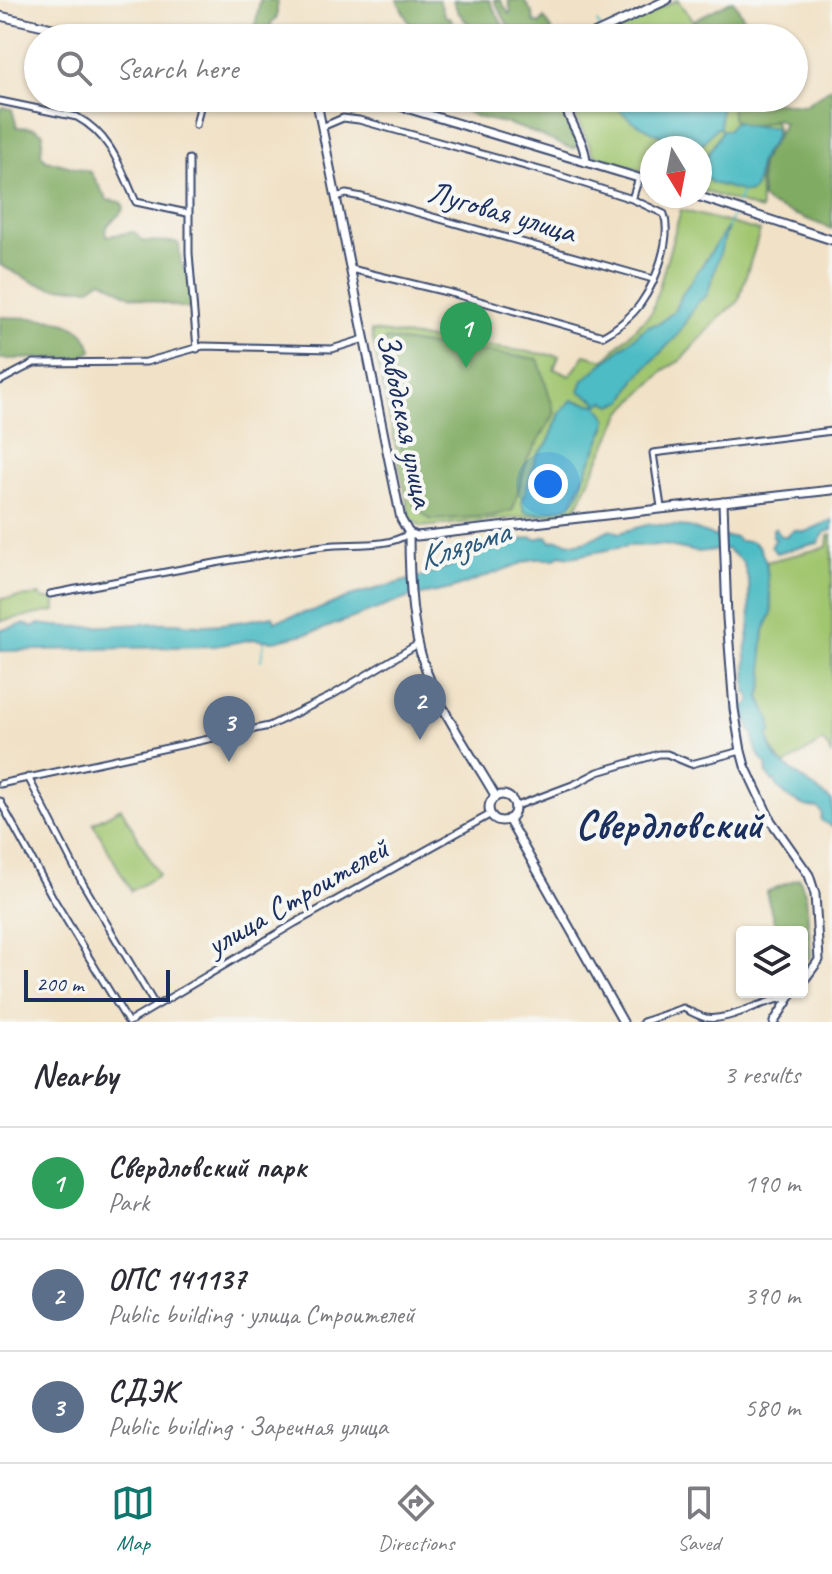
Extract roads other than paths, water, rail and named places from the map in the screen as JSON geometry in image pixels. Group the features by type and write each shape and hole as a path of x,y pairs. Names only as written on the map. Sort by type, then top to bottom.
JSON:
{"street":[{"path":"615,24 667,0"},
{"path":"0,16 35,24"},
{"path":"0,101 24,106"},
{"path":"53,112 77,117 89,124 110,146 136,202 187,213"},
{"path":"196,125 199,112"},
{"name":"Заводская улица","path":"50,594 314,547 385,543 401,539 409,533 401,519 319,112"},
{"path":"420,112 639,178 632,199"},
{"path":"568,112 584,145 586,162"},
{"path":"322,127 343,118 359,120 554,174 657,209 664,214 668,224 667,237 653,279 641,304 612,332 603,336 455,294 351,269"},
{"path":"189,159 187,213 197,349"},
{"name":"Луговая улица","path":"336,197 346,194 362,197 653,279"},
{"path":"712,201 832,240"},
{"path":"0,381 34,363 146,362 203,346 332,349 364,339"},
{"path":"661,507 653,453 832,431"},
{"path":"496,797 435,690 418,644 409,533 417,536 832,490"},
{"path":"723,502 729,646 741,751 748,774 771,821 809,875 815,894 819,960 808,975"},
{"path":"0,784 269,726 329,697 418,644"},
{"path":"508,819 514,807 598,772 659,754 691,764 741,751"},
{"path":"28,777 50,823 155,1005"},
{"path":"508,819 500,820 491,814 489,806 496,797 505,796 514,807"},
{"path":"0,801 53,898 128,1022"},
{"name":"улица Строителей","path":"128,1022 295,923 491,814"},
{"path":"508,819 623,1022"},
{"path":"643,1022 683,1008 708,1019 719,1018 779,998"},
{"path":"774,1022 788,998"}],"water":[{"path":"622,112 721,112 720,128 709,136 661,136"},
{"path":"737,122 775,128 774,138 759,164 756,184 753,191 748,193 712,183 712,147 721,130 728,130"},
{"path":"728,227 707,295 698,302 676,337 636,378 624,401 612,405 604,401 598,406 607,418 606,427 571,506 541,513 525,512 522,502 537,455 548,443 561,411 572,400 596,405 597,401 579,391 583,380 648,326 660,323 674,311"},
{"path":"832,520 832,530 825,532 818,543 776,553 771,546 776,539 773,529 776,528 780,536 788,536 794,530 805,532"},
{"path":"650,524 689,527 715,537 751,541 759,547 766,562 772,613 764,630 764,679 760,698 770,719 771,732 768,735 771,749 778,760 832,801 832,827 821,820 822,813 818,808 799,803 782,792 767,774 766,764 757,751 744,708 750,702 746,692 749,582 743,562 727,549 697,552 664,545 628,546 570,557 560,555 555,559 533,559 451,589 410,597 317,631 274,641 254,639 215,646 0,651 0,630 24,624 33,627 39,624 82,627 162,623 214,625 273,616 275,621 424,576 491,548 531,537 547,536 551,542 581,543 611,529 619,533"}],"waterway":[{"path":"737,203 742,193"},
{"path":"728,227 733,213"},
{"path":"261,660 264,642"}],"place":[{"name":"Свердловский парк","path":"466,368"},
{"name":"ОПС 141137","path":"420,740"},
{"name":"СДЭК","path":"229,762"}],"district":[{"name":"Свердловский","path":"669,824"}],"water label":[{"name":"Клязьма","path":"463,544"}]}
